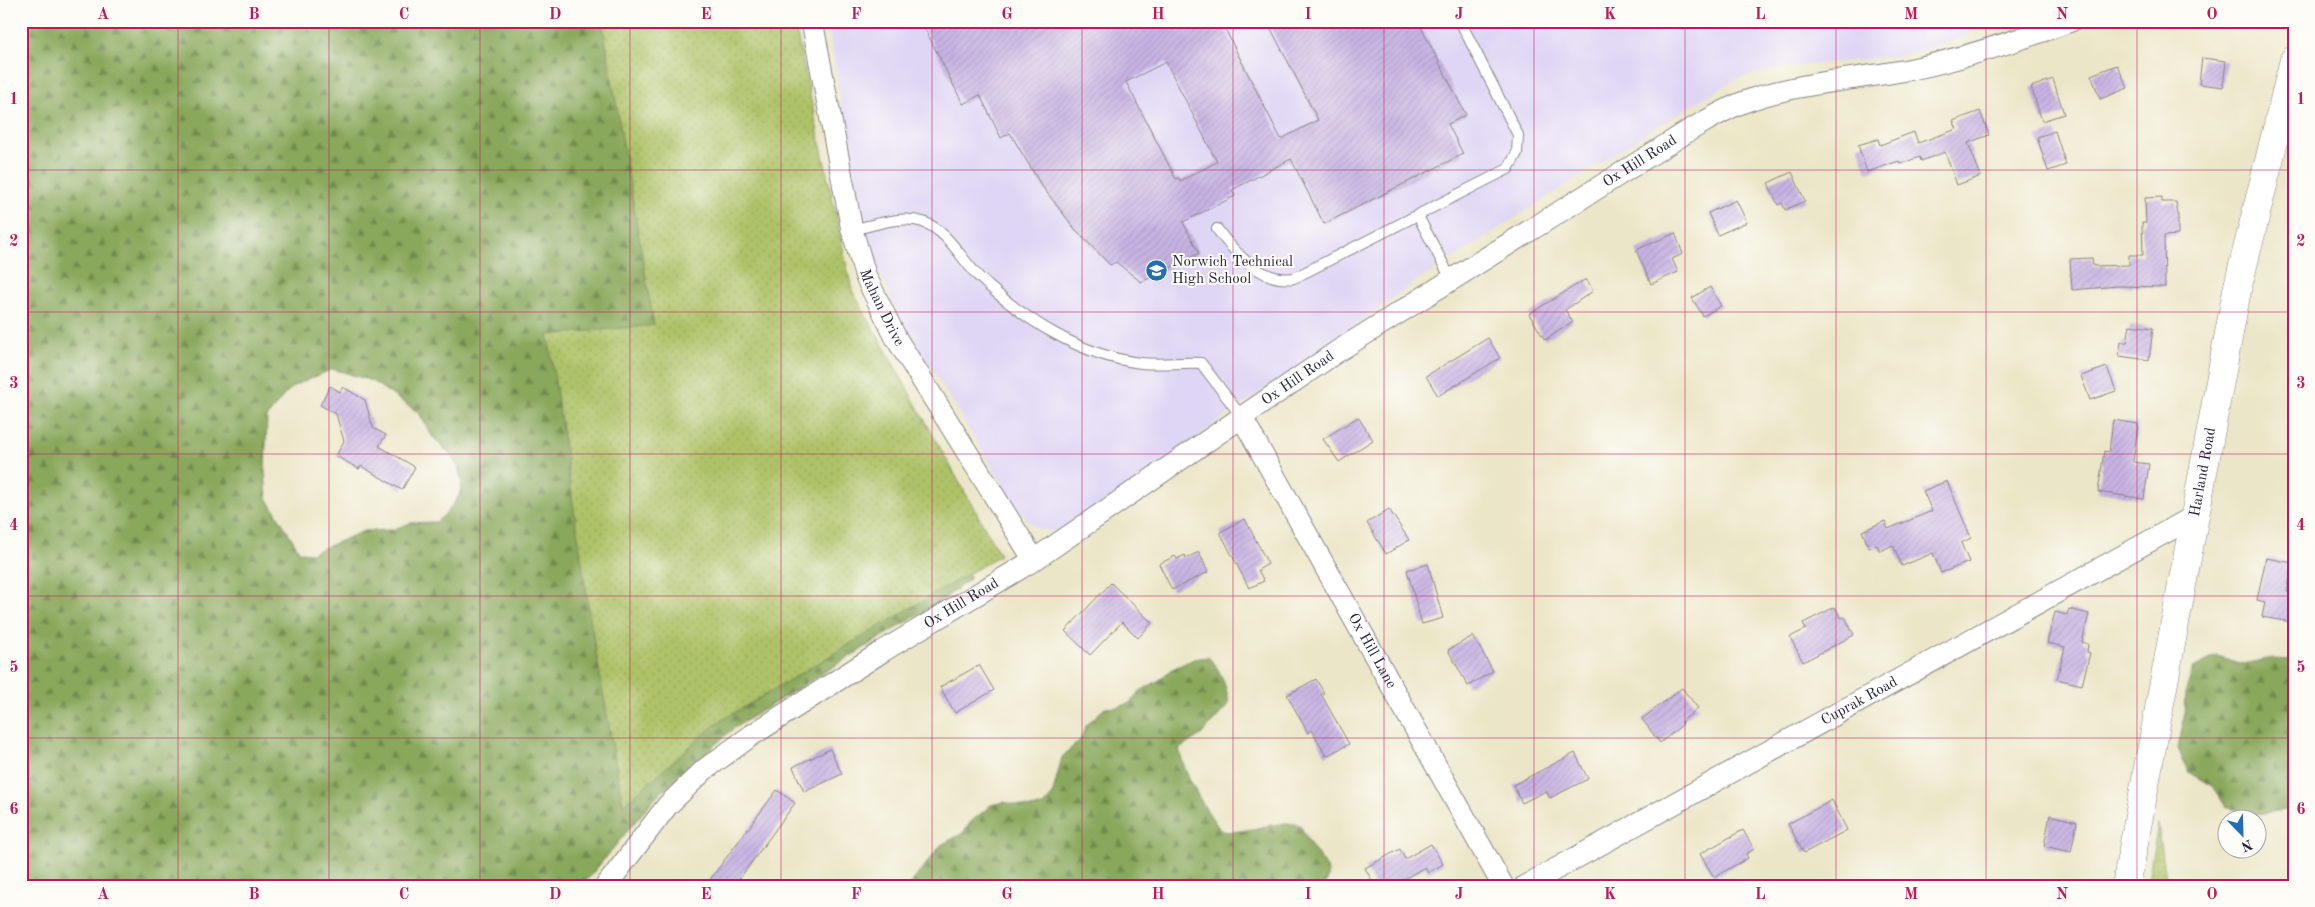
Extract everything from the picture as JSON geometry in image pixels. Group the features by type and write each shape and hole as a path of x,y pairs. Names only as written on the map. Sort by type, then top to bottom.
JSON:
{"main road":[{"name":"Harland Road","path":"2126,886 2238,290 2294,60"}],"street":[{"name":"Mahan Drive","path":"812,21 852,230 866,277 896,338 1034,560"},
{"name":"Ox Hill Road","path":"606,886 667,806 725,754 815,694 1034,560 1083,528 1242,416 1451,279 1690,130 1733,106 1792,88 1890,73 1951,60 2072,21"},
{"name":"Ox Hill Lane","path":"1242,416 1504,886"},
{"name":"Cuprak Road","path":"1525,886 2195,516"}],"lane":[{"path":"1217,229 1232,248 1251,264 1268,275 1287,279 1300,276 1503,172 1512,164 1517,153 1516,129 1460,21"},
{"path":"1418,216 1451,279"},
{"path":"852,230 906,220 933,227 947,238 975,272 994,290 1046,328 1081,345 1132,362 1201,364 1242,416"}],"shaded area":[{"name":"Norwich Technical High School","path":"827,21 1965,21 1969,36 1906,55 1779,68 1736,79 1654,128 1416,282 1071,526 1052,532 1038,529 1027,520 1012,499 897,312 875,261 857,192"}],"green space":[{"path":"21,21 612,21 971,578 945,598 734,728 653,800 582,886 21,886","holes":["333,369 372,381 419,413 432,436 451,456 458,467 462,482 459,496 446,514 436,522 410,523 392,530 364,531 312,553 300,552 267,498 265,470 267,417 284,395 295,385"]},
{"path":"602,21 794,21 852,290 1000,555 717,723 623,805 591,624 548,335 654,325"},
{"path":"2217,656 2243,664 2268,659 2294,660 2294,809 2268,812 2268,810 2236,810 2227,808 2212,786 2188,772 2178,748 2184,720 2185,694 2193,668"},
{"path":"1208,657 1222,678 1229,704 1202,734 1179,749 1191,782 1221,831 1241,831 1280,824 1300,825 1310,844 1328,870 1327,881 1324,886 909,886 941,845 963,833 971,822 991,805 1004,802 1030,808 1043,806 1052,796 1062,757 1081,739 1086,725 1105,708 1118,707 1130,703 1139,692 1161,679 1170,670 1194,659"},
{"path":"2158,824 2167,886 2147,886"}],"building":[{"path":"921,21 1221,21 1281,139 1318,120 1267,21 1418,21 1466,115 1448,124 1463,154 1324,224 1291,159 1232,190 1235,196 1183,222 1199,253 1141,282 1116,262 1110,265 1075,229 1041,185 1010,133 1001,138 980,95 963,104","holes":["1166,62 1217,162 1180,181 1179,178 1176,179 1126,82"]},
{"path":"2202,58 2226,61 2223,87 2199,84"},
{"path":"2117,65 2128,88 2100,99 2091,75"},
{"path":"2053,79 2064,114 2042,121 2031,87"},
{"path":"1980,111 1989,135 1968,143 1981,176 1957,185 1945,152 1921,161 1920,157 1900,164 1899,161 1867,172 1858,145 1878,139 1880,145 1914,132 1918,143 1957,129 1953,121"},
{"path":"2055,131 2066,165 2048,171 2037,137"},
{"path":"1792,172 1805,201 1785,210 1782,203 1778,205 1768,183"},
{"path":"2162,197 2162,202 2176,202 2178,214 2178,235 2164,236 2165,287 2118,286 2072,290 2070,259 2092,258 2093,266 2129,265 2129,255 2143,255 2142,223 2146,223 2145,198"},
{"path":"1736,200 1747,222 1718,235 1708,213"},
{"path":"1675,233 1683,254 1672,259 1678,272 1651,284 1636,250"},
{"path":"1586,279 1593,291 1565,310 1573,322 1545,340 1529,314"},
{"path":"1710,287 1721,306 1703,316 1692,298"},
{"path":"2130,325 2153,328 2149,360 2119,356 2121,342 2127,342"},
{"path":"1488,338 1500,358 1438,396 1426,376"},
{"path":"2107,367 2116,391 2090,400 2081,376"},
{"path":"330,386 340,392 343,387 365,400 373,428 386,435 379,446 415,467 402,490 361,466 359,469 336,456 344,441 336,414 320,405"},
{"path":"1358,417 1373,440 1339,462 1323,439"},
{"path":"2113,420 2138,424 2133,462 2149,464 2144,499 2098,492 2104,451 2109,452"},
{"path":"1947,481 1971,538 1961,543 1969,562 1941,573 1933,553 1902,566 1893,545 1880,551 1877,545 1869,548 1862,531 1885,521 1888,529 1932,511 1923,491"},
{"path":"1389,509 1409,540 1386,554 1367,523"},
{"path":"1245,519 1268,564 1258,570 1264,581 1249,588 1220,532"},
{"path":"1199,552 1208,572 1172,590 1159,564 1175,556 1177,559 1185,555 1186,558"},
{"path":"2266,558 2293,563 2287,592 2294,593 2291,622 2262,617 2265,602 2257,600"},
{"path":"1428,564 1443,618 1422,624 1407,570"},
{"path":"1111,583 1152,623 1138,638 1122,622 1090,655 1065,631"},
{"path":"1835,607 1841,618 1845,617 1854,635 1803,662 1790,637 1806,629 1803,623"},
{"path":"2069,609 2089,614 2082,642 2088,644 2087,652 2090,653 2082,685 2057,679 2065,647 2047,643 2055,612 2067,615"},
{"path":"1473,636 1493,671 1468,686 1448,650"},
{"path":"979,665 994,690 955,713 940,687"},
{"path":"1316,679 1324,693 1321,694 1349,744 1326,756 1312,730 1308,733 1287,695"},
{"path":"1682,688 1698,708 1681,722 1683,724 1660,743 1642,719"},
{"path":"830,749 842,774 804,792 793,767"},
{"path":"1575,753 1588,779 1550,798 1546,791 1522,803 1513,785"},
{"path":"777,790 795,803 734,886 705,886"},
{"path":"1832,800 1847,830 1804,853 1788,824"},
{"path":"2050,815 2077,822 2071,852 2044,846"},
{"path":"1743,830 1754,849 1746,854 1748,858 1714,877 1700,854"},
{"path":"1431,844 1443,864 1428,873 1425,867 1392,886 1375,886 1365,868 1400,849 1405,859"}],"place":[{"name":"Norwich Technical High School","path":"1156,271"}]}
